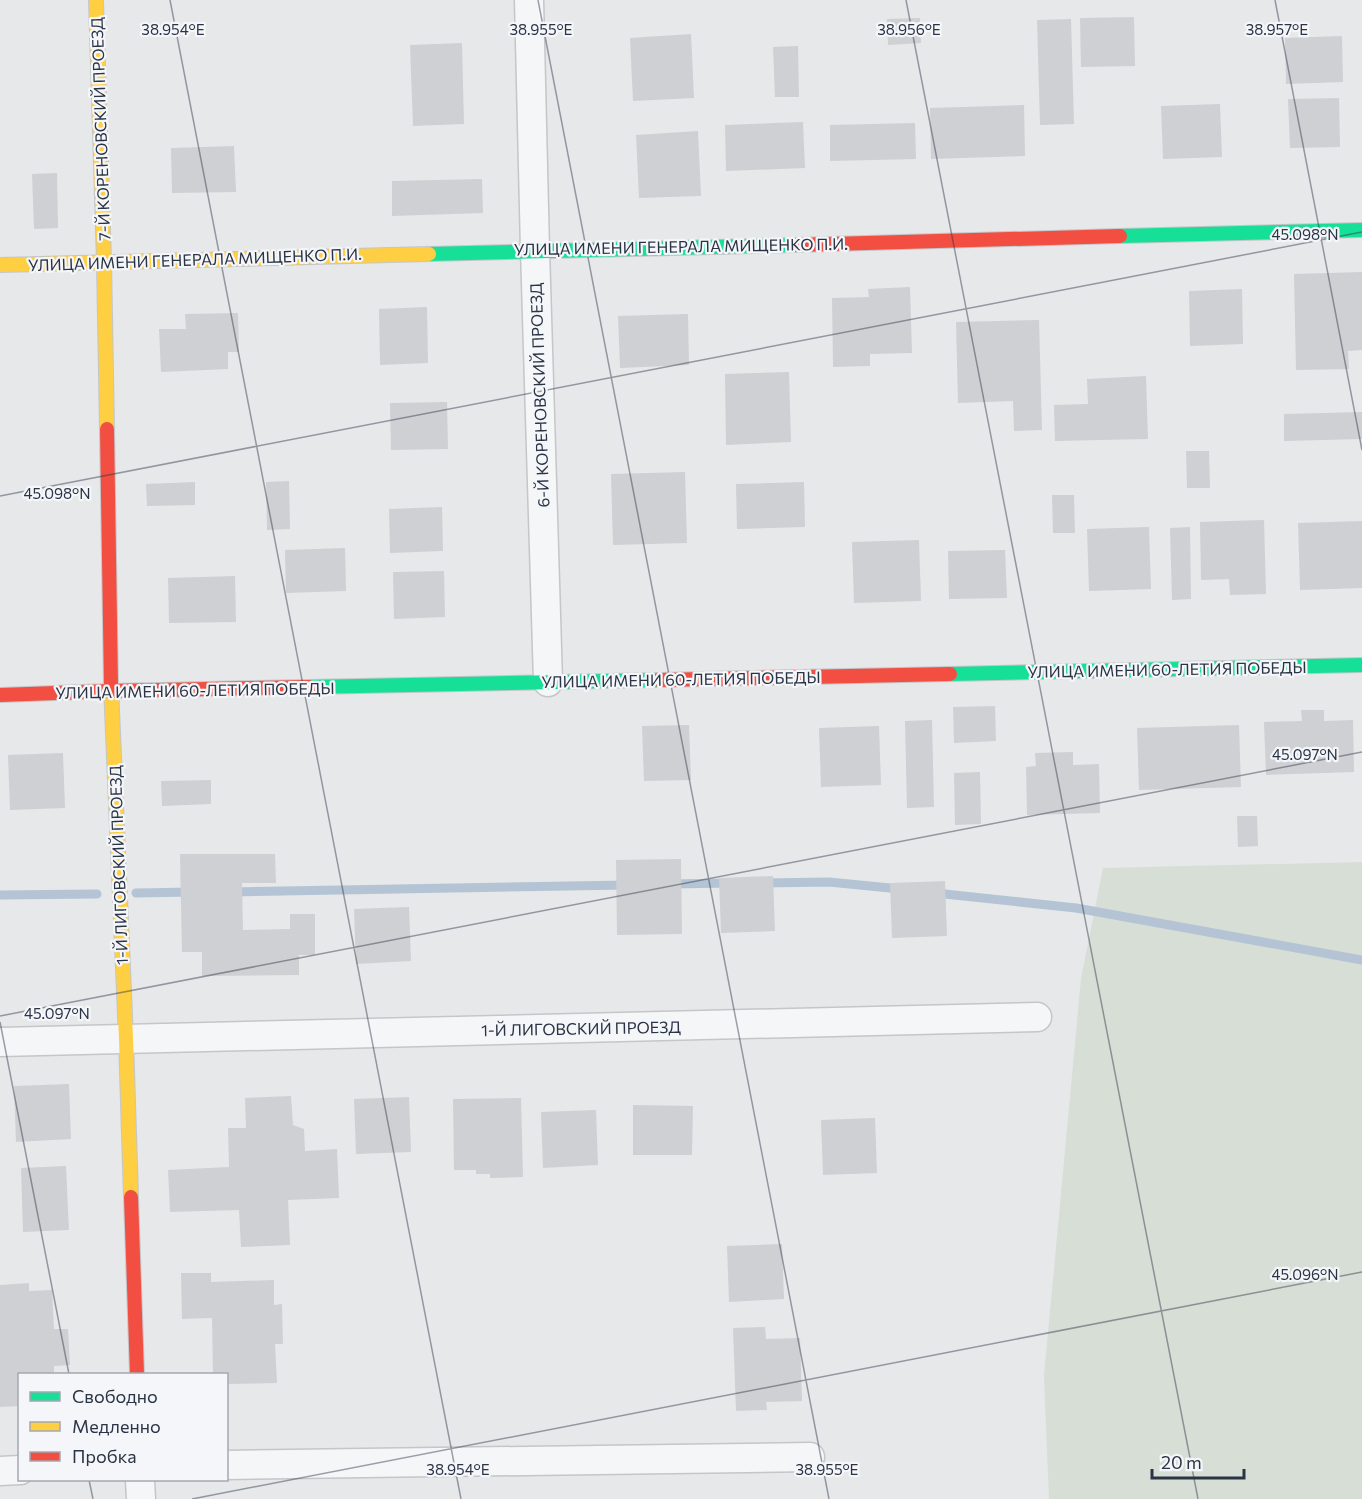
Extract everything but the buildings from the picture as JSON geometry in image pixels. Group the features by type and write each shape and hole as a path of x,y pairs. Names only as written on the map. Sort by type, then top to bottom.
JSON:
{"street":[{"name":"7-Й КОРЕНОВСКИЙ ПРОЕЗД","path":"96,0 104,262 111,691"},
{"name":"6-Й КОРЕНОВСКИЙ ПРОЕЗД","path":"530,0 548,682"},
{"name":"УЛИЦА ИМЕНИ ГЕНЕРАЛА МИЩЕНКО П.И.","path":"0,265 1362,230"},
{"name":"УЛИЦА ИМЕНИ 60-ЛЕТИЯ ПОБЕДЫ","path":"0,695 1362,665"},
{"name":"1-Й ЛИГОВСКИЙ ПРОЕЗД","path":"111,691 137,1373"},
{"name":"1-Й ЛИГОВСКИЙ ПРОЕЗД","path":"0,1042 1036,1017"},
{"path":"228,1465 810,1458"},
{"path":"0,1471 18,1470"},
{"path":"140,1481 141,1499"}],"shaded area":[{"path":"1362,862 1362,1499 1049,1499 1044,1376 1081,979 1103,868"}],"waterway":[{"path":"761,883 829,882 900,889"},
{"path":"671,884 730,883"},
{"path":"231,892 628,885"},
{"path":"136,893 193,892"},
{"path":"935,893 1076,908 1362,960"},
{"path":"0,895 97,894"}],"traffic: fast":[{"path":"1120,236 1362,230"},
{"path":"429,254 795,245"},
{"path":"950,674 1362,665"},
{"path":"309,687 659,680"}],"traffic: slow":[{"path":"96,0 107,429"},
{"path":"0,265 429,254"},
{"path":"111,686 131,1197"}],"traffic: jam":[{"path":"795,245 1120,236"},
{"path":"107,429 111,686"},
{"path":"659,680 950,674"},
{"path":"0,695 309,687"},
{"path":"131,1197 137,1373"}]}
